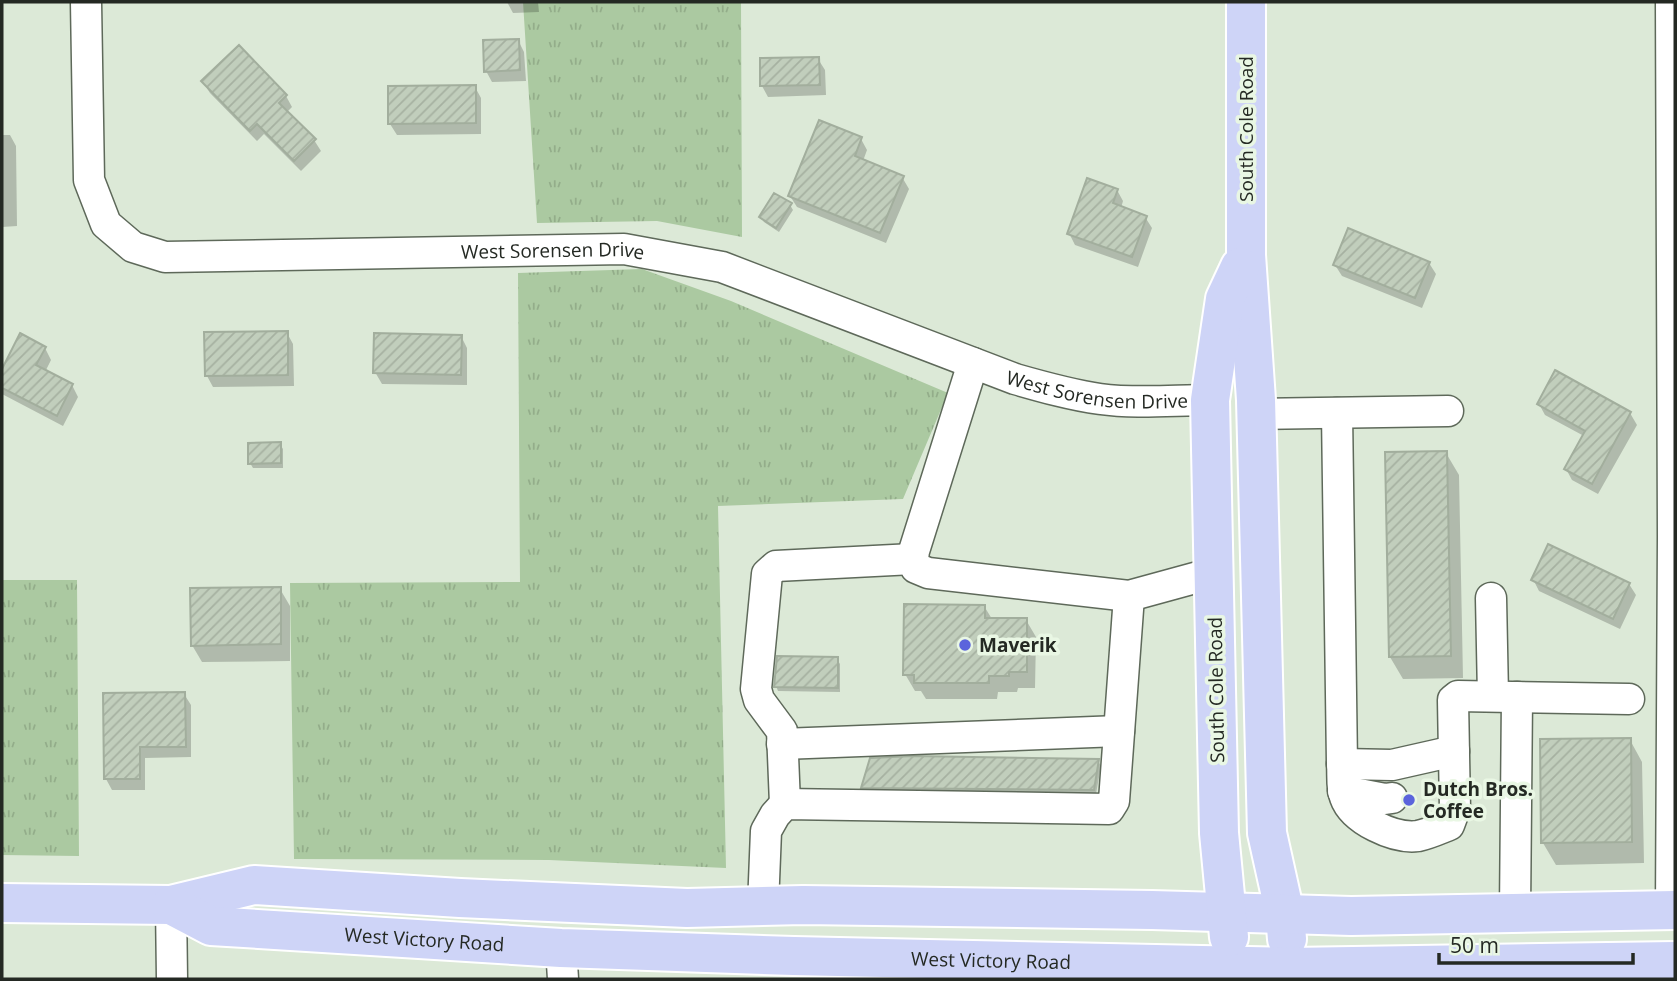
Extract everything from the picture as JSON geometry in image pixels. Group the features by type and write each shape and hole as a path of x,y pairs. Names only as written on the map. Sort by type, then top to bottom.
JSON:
{"main road":[{"name":"South Cole Road","path":"1246,2 1245,256 1256,414 1267,833 1285,914 1290,973"},
{"name":"South Cole Road","path":"1233,972 1219,833 1210,400 1225,299 1245,256"},
{"name":"South Cole Road","path":"1210,400 1241,433 1249,448 1257,488"},
{"name":"West Victory Road","path":"2,903 171,905 254,885 687,908 763,906 1351,916 1673,911"},
{"name":"West Victory Road","path":"307,932 321,909 366,909 460,898"},
{"name":"West Victory Road","path":"171,905 211,926 307,932 562,964 1290,973 1457,972 1675,961"}],"street":[{"name":"West Sorensen Drive","path":"86,2 89,180 106,225 133,247 165,257 624,250 722,267 1015,379 1102,399 1210,400"},
{"path":"1671,2 1673,911"},
{"path":"973,363 913,559 916,568 928,573 1129,596 1213,573"},
{"path":"1256,414 1448,411"},
{"path":"1337,413 1343,778 1349,806 1376,825 1404,835 1418,835 1449,825 1455,809 1441,754 1453,700 1458,695 1629,699"},
{"path":"763,906 766,831 785,804 782,731 758,700 756,689 767,574 776,566 913,559"},
{"path":"785,804 1109,809 1114,801 1129,596"},
{"path":"1491,598 1505,696 1515,912"},
{"path":"782,744 1119,731"},
{"path":"1343,778 1441,754"},
{"path":"1343,778 1385,799 1399,791 1441,754"},
{"path":"171,905 172,979"}],"green space":[{"path":"523,2 741,2 742,237 657,221 537,223"},
{"path":"642,269 731,301 948,393 903,499 718,506 726,868 549,860 294,859 290,583 520,582 518,273"},
{"path":"2,580 77,580 79,856 2,855"}],"building":[{"path":"519,39 520,70 484,72 483,40"},
{"path":"239,45 287,95 279,103 316,139 294,161 257,124 250,131 201,81"},
{"path":"819,57 820,85 760,86 760,58"},
{"path":"476,85 476,123 388,124 388,86"},
{"path":"819,120 862,137 855,156 904,176 880,233 788,196"},
{"path":"1087,178 1118,189 1113,203 1147,216 1132,257 1067,234"},
{"path":"774,193 792,203 776,228 759,217"},
{"path":"1348,228 1430,262 1415,298 1333,265"},
{"path":"288,331 288,375 205,376 204,332"},
{"path":"20,333 46,347 36,365 73,384 57,416 2,388 2,369"},
{"path":"374,333 462,335 461,375 373,373"},
{"path":"1555,370 1631,412 1592,484 1564,469 1585,431 1537,404"},
{"path":"281,442 281,463 248,464 248,443"},
{"path":"1447,451 1451,656 1389,657 1385,452"},
{"path":"1548,544 1630,583 1613,619 1531,580"},
{"path":"281,587 281,644 191,646 190,588"},
{"name":"Maverik","path":"904,604 985,605 985,618 1027,618 1027,672 989,676 989,683 914,683 914,675 903,675"},
{"path":"777,656 838,657 838,688 774,687"},
{"path":"185,692 186,747 140,747 140,779 104,779 103,693"},
{"path":"1631,738 1632,842 1541,843 1540,739"},
{"path":"913,756 1099,759 1094,790 861,788 870,758"}],"place":[{"name":"Maverik","path":"965,645"},
{"name":"Dutch Bros. Coffee","path":"1409,800"}]}
